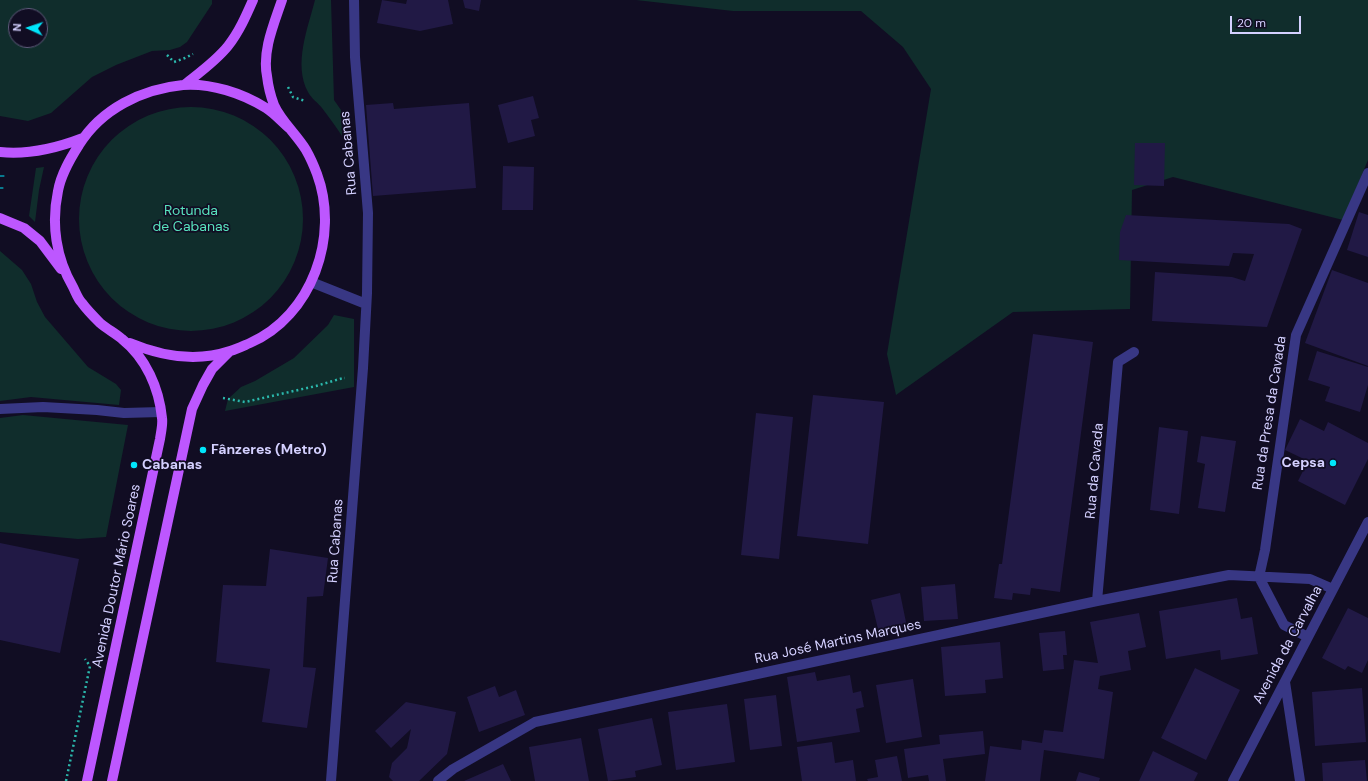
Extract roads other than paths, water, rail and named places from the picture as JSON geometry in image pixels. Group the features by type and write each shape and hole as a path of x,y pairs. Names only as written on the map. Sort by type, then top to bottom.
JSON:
{"main road":[{"name":"Avenida Doutor Mário Soares","path":"184,85 203,70 227,47 242,24 253,0"},
{"name":"Avenida Doutor Mário Soares","path":"123,339 148,350 175,356 202,357 230,352 255,341 278,325 297,305 311,282 321,256 326,229 324,201 317,174 306,150 274,106 266,75 266,53 282,0"},
{"name":"Avenida Doutor Mário Soares","path":"87,781 160,439 162,419 158,395 150,374 139,355 123,339 100,323 81,302 66,276 57,249 54,219 58,190 68,163 83,138 103,117 127,100 155,90 184,85 213,87 241,95 267,109 289,128"},
{"path":"0,152 37,151 64,146 83,138"},
{"path":"0,218 24,228 40,240 66,276"},
{"name":"Avenida Doutor Mário Soares","path":"112,781 192,409 212,369 230,352"}],"street":[{"name":"Rua Cabanas","path":"331,781 362,385 366,304 368,213 356,72 354,0"},
{"name":"Rua da Presa da Cavada","path":"1259,577 1265,550 1296,335 1368,173"},
{"path":"311,282 366,304"},
{"name":"Rua da Cavada","path":"1097,601 1118,362 1134,352"},
{"path":"0,409 43,406 124,413 161,412"},
{"name":"Avenida da Carvalha","path":"1233,781 1368,522"},
{"name":"Rua José Martins Marques","path":"438,781 453,768 535,722 1097,601 1229,575 1259,577"},
{"path":"1308,637 1284,625 1259,577 1310,579 1333,589"},
{"path":"1285,682 1300,781"}],"place":[{"name":"Fânzeres (Metro)","path":"203,450"},
{"name":"Cepsa","path":"1333,463"},
{"name":"Cabanas","path":"134,465"}],"park label":[{"name":"Rotunda de Cabanas","path":"191,220"}]}
